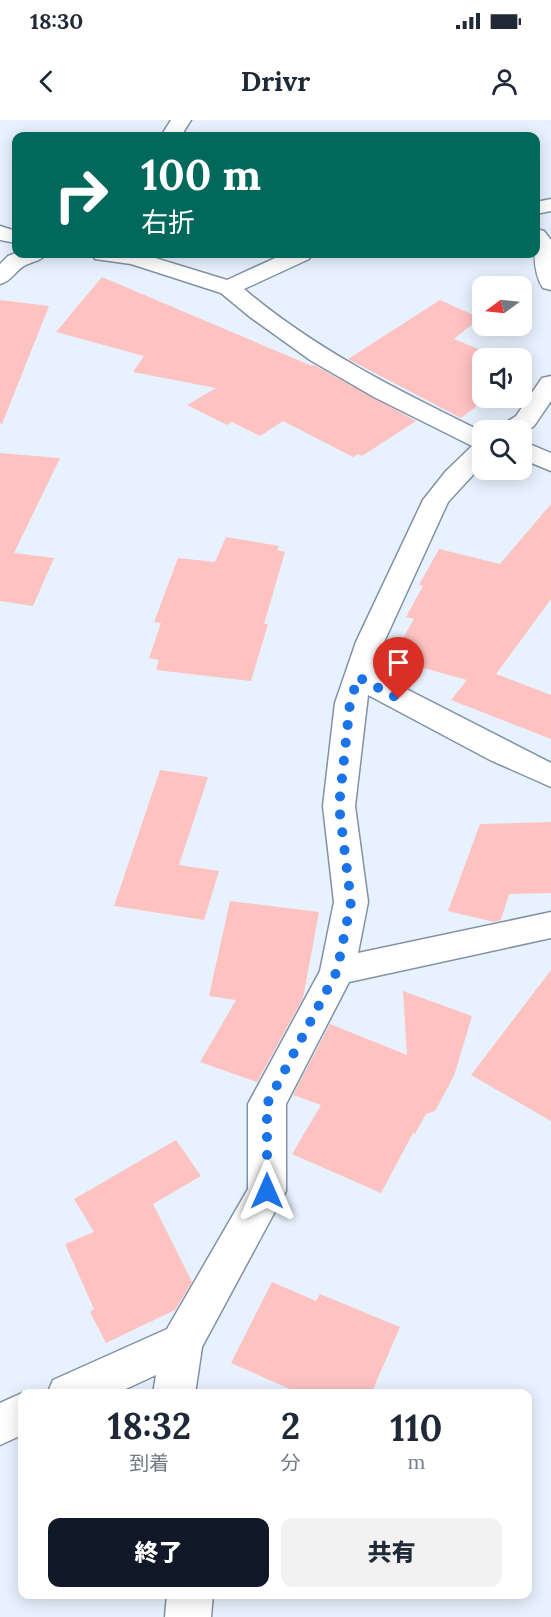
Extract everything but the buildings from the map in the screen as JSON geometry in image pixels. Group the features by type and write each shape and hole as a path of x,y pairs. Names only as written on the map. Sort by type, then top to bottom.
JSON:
{"street":[{"path":"540,241 544,246 551,283"},
{"path":"0,277 16,261 24,258"},
{"path":"134,258 229,288 255,311 310,351 359,380 472,436"},
{"path":"229,288 293,258"},
{"path":"526,420 551,383"},
{"path":"532,454 551,463"},
{"path":"175,1389 182,1342 267,1191 267,1104 337,971 351,902 339,806 350,703 358,677 370,642 436,500 472,461"},
{"path":"358,677 501,753 551,776"},
{"path":"337,971 551,926"},
{"path":"79,1389 182,1342"},
{"path":"0,1424 18,1416"},
{"path":"188,1617 190,1599"}],"route":[{"path":"267,1191 267,1104 337,971 351,902 339,806 350,703 358,677 399,699"}]}
